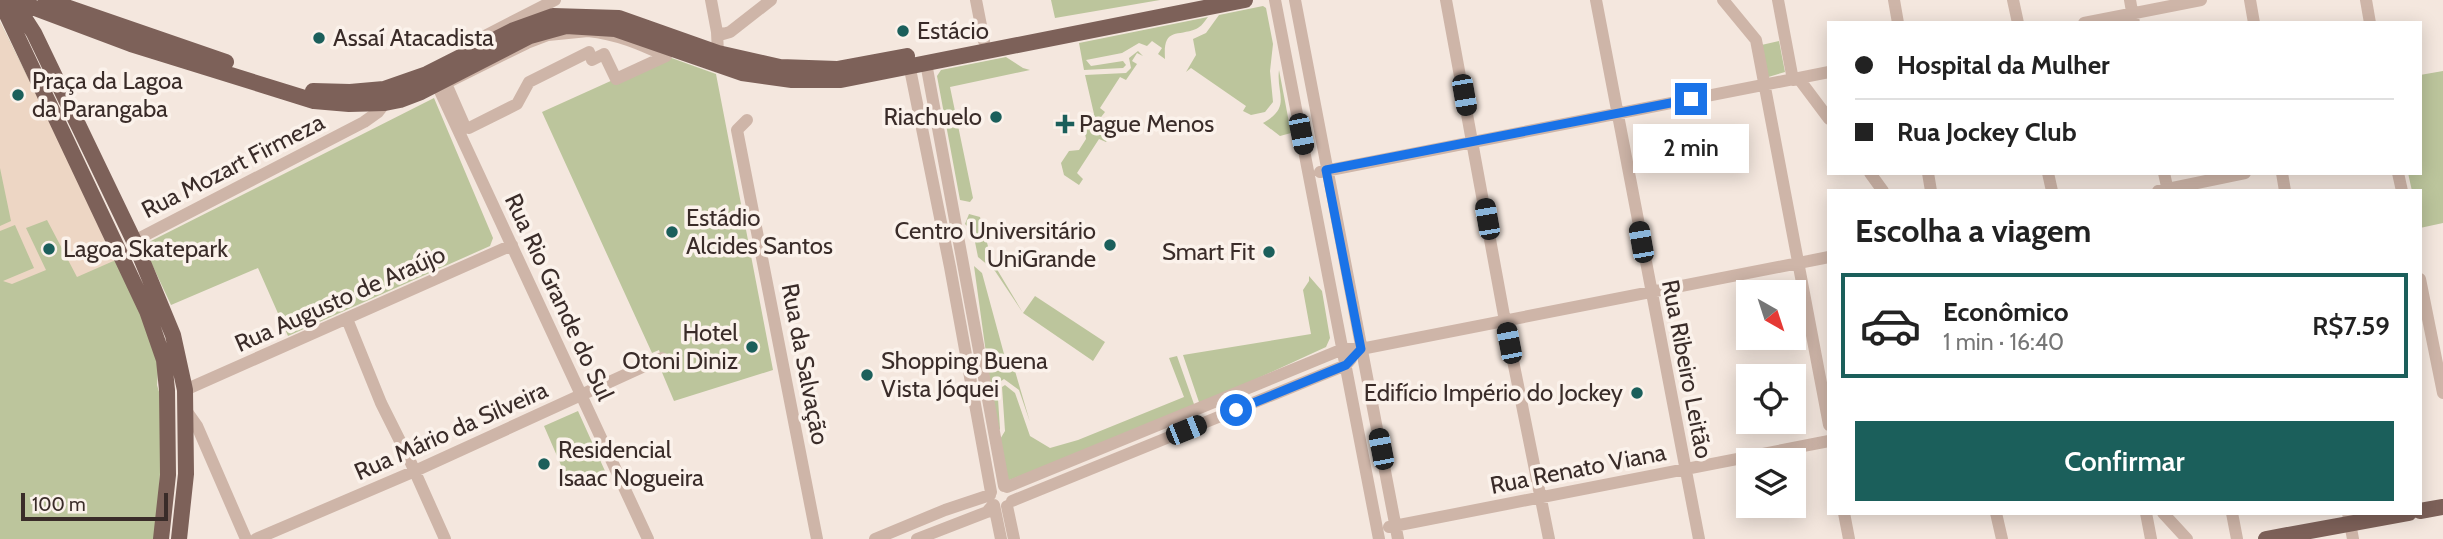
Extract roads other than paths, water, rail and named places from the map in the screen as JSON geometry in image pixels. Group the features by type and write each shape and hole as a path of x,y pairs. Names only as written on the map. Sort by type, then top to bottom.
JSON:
{"main road":[{"path":"47,0 108,23 312,90 351,92 384,89 434,78 530,36 566,26 615,29 742,73 792,79 841,80 984,41 1191,0"},
{"path":"7,4 35,8 131,44 293,96 326,102 386,103 421,92 434,78 556,5 619,18 718,53 780,67 837,69 908,61 926,63 1245,0"},
{"path":"7,4 34,33 134,241 173,334 185,390 186,474 179,539"},
{"path":"7,4 147,311 164,360 168,475 161,539"},
{"path":"2422,511 2443,507"},
{"path":"2266,539 2399,515"}],"street":[{"path":"718,32 730,32 771,0"},
{"path":"976,0 984,41"},
{"path":"1275,0 1378,535"},
{"path":"1295,0 1397,532"},
{"path":"1446,0 1505,321 1549,539"},
{"name":"Rua Ribeiro Leitão","path":"1596,0 1699,539"},
{"path":"1723,0 1756,40 1827,415"},
{"path":"1778,0 1796,79 1827,117"},
{"path":"1894,0 1898,21"},
{"path":"2013,0 2018,21"},
{"path":"2130,0 2133,18"},
{"path":"2104,21 2133,18 2202,0"},
{"path":"2250,0 2253,21"},
{"path":"2367,0 2370,21"},
{"path":"714,2 718,53"},
{"path":"434,78 448,55 556,5"},
{"path":"588,31 636,42 666,56 616,79 604,54 592,60 589,52 529,82 517,104 468,128 465,127 447,86 448,82 548,34 588,31"},
{"path":"908,61 998,501 1001,539"},
{"path":"917,539 987,512 998,501 1012,494 1005,486 926,63"},
{"path":"1309,174 1827,72"},
{"name":"Rua Rio Grande do Sul","path":"434,78 648,539"},
{"name":"Rua Mozart Firmeza","path":"352,128 406,103 421,92"},
{"name":"Rua Mozart Firmeza","path":"134,241 352,128 375,115 386,103"},
{"name":"Rua da Salvação","path":"747,120 737,130 817,539"},
{"path":"2169,189 2235,175"},
{"path":"940,215 953,213"},
{"name":"Rua Augusto de Araújo","path":"185,390 512,245"},
{"path":"1005,486 1343,349 1361,349 1827,257"},
{"path":"2423,312 2443,393"},
{"path":"347,319 381,403 445,539"},
{"path":"875,539 998,501 1346,365 1361,349"},
{"name":"Rua Mário da Silveira","path":"256,539 415,471 662,358"},
{"path":"185,409 197,426 246,539"},
{"name":"Rua Renato Viana","path":"1378,535 1541,497 1827,441"},
{"path":"1372,503 1390,499"},
{"path":"998,501 1014,539"},
{"path":"1844,515 1849,539"},
{"path":"1996,515 2002,539"},
{"path":"2146,515 2151,539"},
{"path":"2165,515 2187,539"},
{"path":"2232,515 2237,539"}],"place":[{"name":"Estácio","path":"903,31"},
{"name":"Assaí Atacadista","path":"319,38"},
{"name":"Praça da Lagoa da Parangaba","path":"18,95"},
{"name":"Riachuelo","path":"996,117"},
{"name":"Pague Menos","path":"1065,124"},
{"name":"Estádio Alcides Santos","path":"672,232"},
{"name":"Centro Universitário UniGrande","path":"1110,245"},
{"name":"Lagoa Skatepark","path":"49,249"},
{"name":"Smart Fit","path":"1269,252"},
{"name":"Hotel Otoni Diniz","path":"752,347"},
{"name":"Shopping Buena Vista Jóquei","path":"867,375"},
{"name":"Edifício Império do Jockey","path":"1637,393"},
{"name":"Residencial Isaac Nogueira","path":"544,464"}]}
